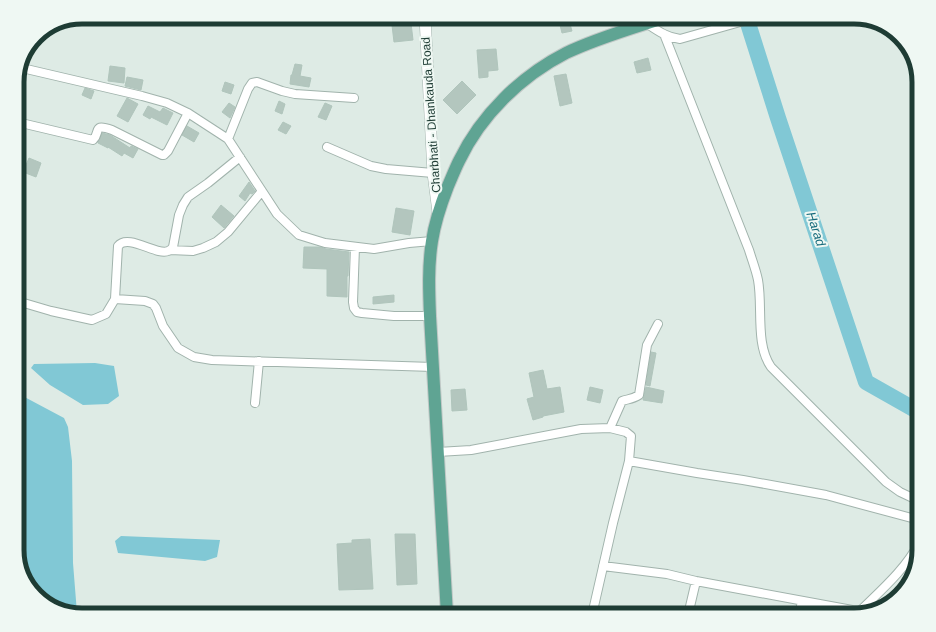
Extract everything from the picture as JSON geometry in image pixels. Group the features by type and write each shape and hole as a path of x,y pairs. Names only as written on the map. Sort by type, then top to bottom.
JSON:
{"main road":[{"path":"447,608 429,280 432,241 438,212 458,161 478,128 506,97 526,79 567,53 643,24"}],"street":[{"name":"Charbhati - Dhankauda Road","path":"424,24 433,173 438,212"},
{"path":"648,24 671,38 680,38 732,24"},
{"path":"664,34 687,96 749,250 758,279 761,332 767,361 771,367 886,482 900,492 912,498"},
{"path":"26,69 142,96 167,103 188,112 228,139 277,214 299,235 325,243 374,249 432,241"},
{"path":"228,139 248,89 252,83 257,82 295,94 354,98"},
{"path":"24,124 92,140 95,139 99,128 105,127 164,155 168,151 188,112"},
{"path":"327,147 371,166 386,169 433,173"},
{"path":"170,250 173,247 179,216 188,197 240,157"},
{"path":"24,303 92,320 106,314 115,299 118,246 122,242 128,242 167,252 170,250 193,251 203,248 216,242 228,232 262,191"},
{"path":"355,247 353,302 354,308 357,312 362,314 430,320"},
{"path":"115,299 145,301 153,304 163,326 178,348 194,357 212,360 433,367"},
{"path":"610,428 622,401 639,395 647,345 658,324"},
{"path":"254,403 259,361"},
{"path":"438,452 471,450 581,429 610,428 626,432 631,436 629,461 594,608"},
{"path":"629,461 826,495 912,518"},
{"path":"866,607 888,583 912,553"},
{"path":"603,566 667,574 696,581 840,608"},
{"path":"690,608 696,581"},
{"path":"800,608 802,601"}],"water":[{"path":"95,363 114,366 119,396 108,404 83,405 50,385 31,368 34,364"},
{"path":"24,397 64,418 68,427 72,461 73,563 77,608 57,602 44,594 38,588 28,572 24,553"},
{"path":"121,536 220,540 217,557 205,561 118,553 115,541"}],"building":[{"path":"392,24 411,24 413,40 394,42"},
{"path":"560,24 570,24 572,31 562,33"},
{"path":"496,49 498,70 488,71 488,77 479,78 477,50"},
{"path":"648,58 651,70 637,73 634,62"},
{"path":"295,64 302,65 300,76 311,78 309,87 290,84 291,75"},
{"path":"110,66 125,68 124,83 108,81"},
{"path":"566,74 572,103 560,106 554,76"},
{"path":"127,77 143,80 141,90 125,86"},
{"path":"462,81 476,95 457,114 443,100"},
{"path":"225,82 234,85 231,94 222,91"},
{"path":"85,88 94,91 91,99 82,95"},
{"path":"127,98 138,104 128,122 117,116"},
{"path":"279,101 285,104 282,114 275,111"},
{"path":"229,103 235,107 230,118 222,112"},
{"path":"325,103 332,106 326,120 318,117"},
{"path":"148,106 160,112 163,108 173,113 167,125 151,117 150,119 143,115"},
{"path":"283,122 291,126 286,134 278,130"},
{"path":"187,126 199,133 194,142 182,135"},
{"path":"102,133 110,135 130,148 131,146 138,149 133,158 124,153 122,156 108,147 98,143"},
{"path":"29,158 41,163 36,177 24,172"},
{"path":"249,182 255,191 252,194 250,193 245,201 239,196"},
{"path":"221,205 234,216 224,228 212,217"},
{"path":"396,208 414,211 410,235 392,232"},
{"path":"304,247 321,247 349,252 347,297 327,296 327,269 303,268"},
{"path":"394,295 394,302 373,304 373,297"},
{"path":"651,352 656,353 650,386 646,385"},
{"path":"543,370 547,389 560,387 564,412 543,416 533,420 527,399 534,397 529,373"},
{"path":"590,387 603,390 600,403 587,400"},
{"path":"646,387 664,391 662,403 643,400"},
{"path":"465,389 467,410 452,411 451,390"},
{"path":"395,534 415,534 417,584 397,585"},
{"path":"370,539 373,589 339,590 337,544 352,543 352,540"}],"waterway":[{"name":"Harad","path":"748,24 866,382 912,408"}]}
